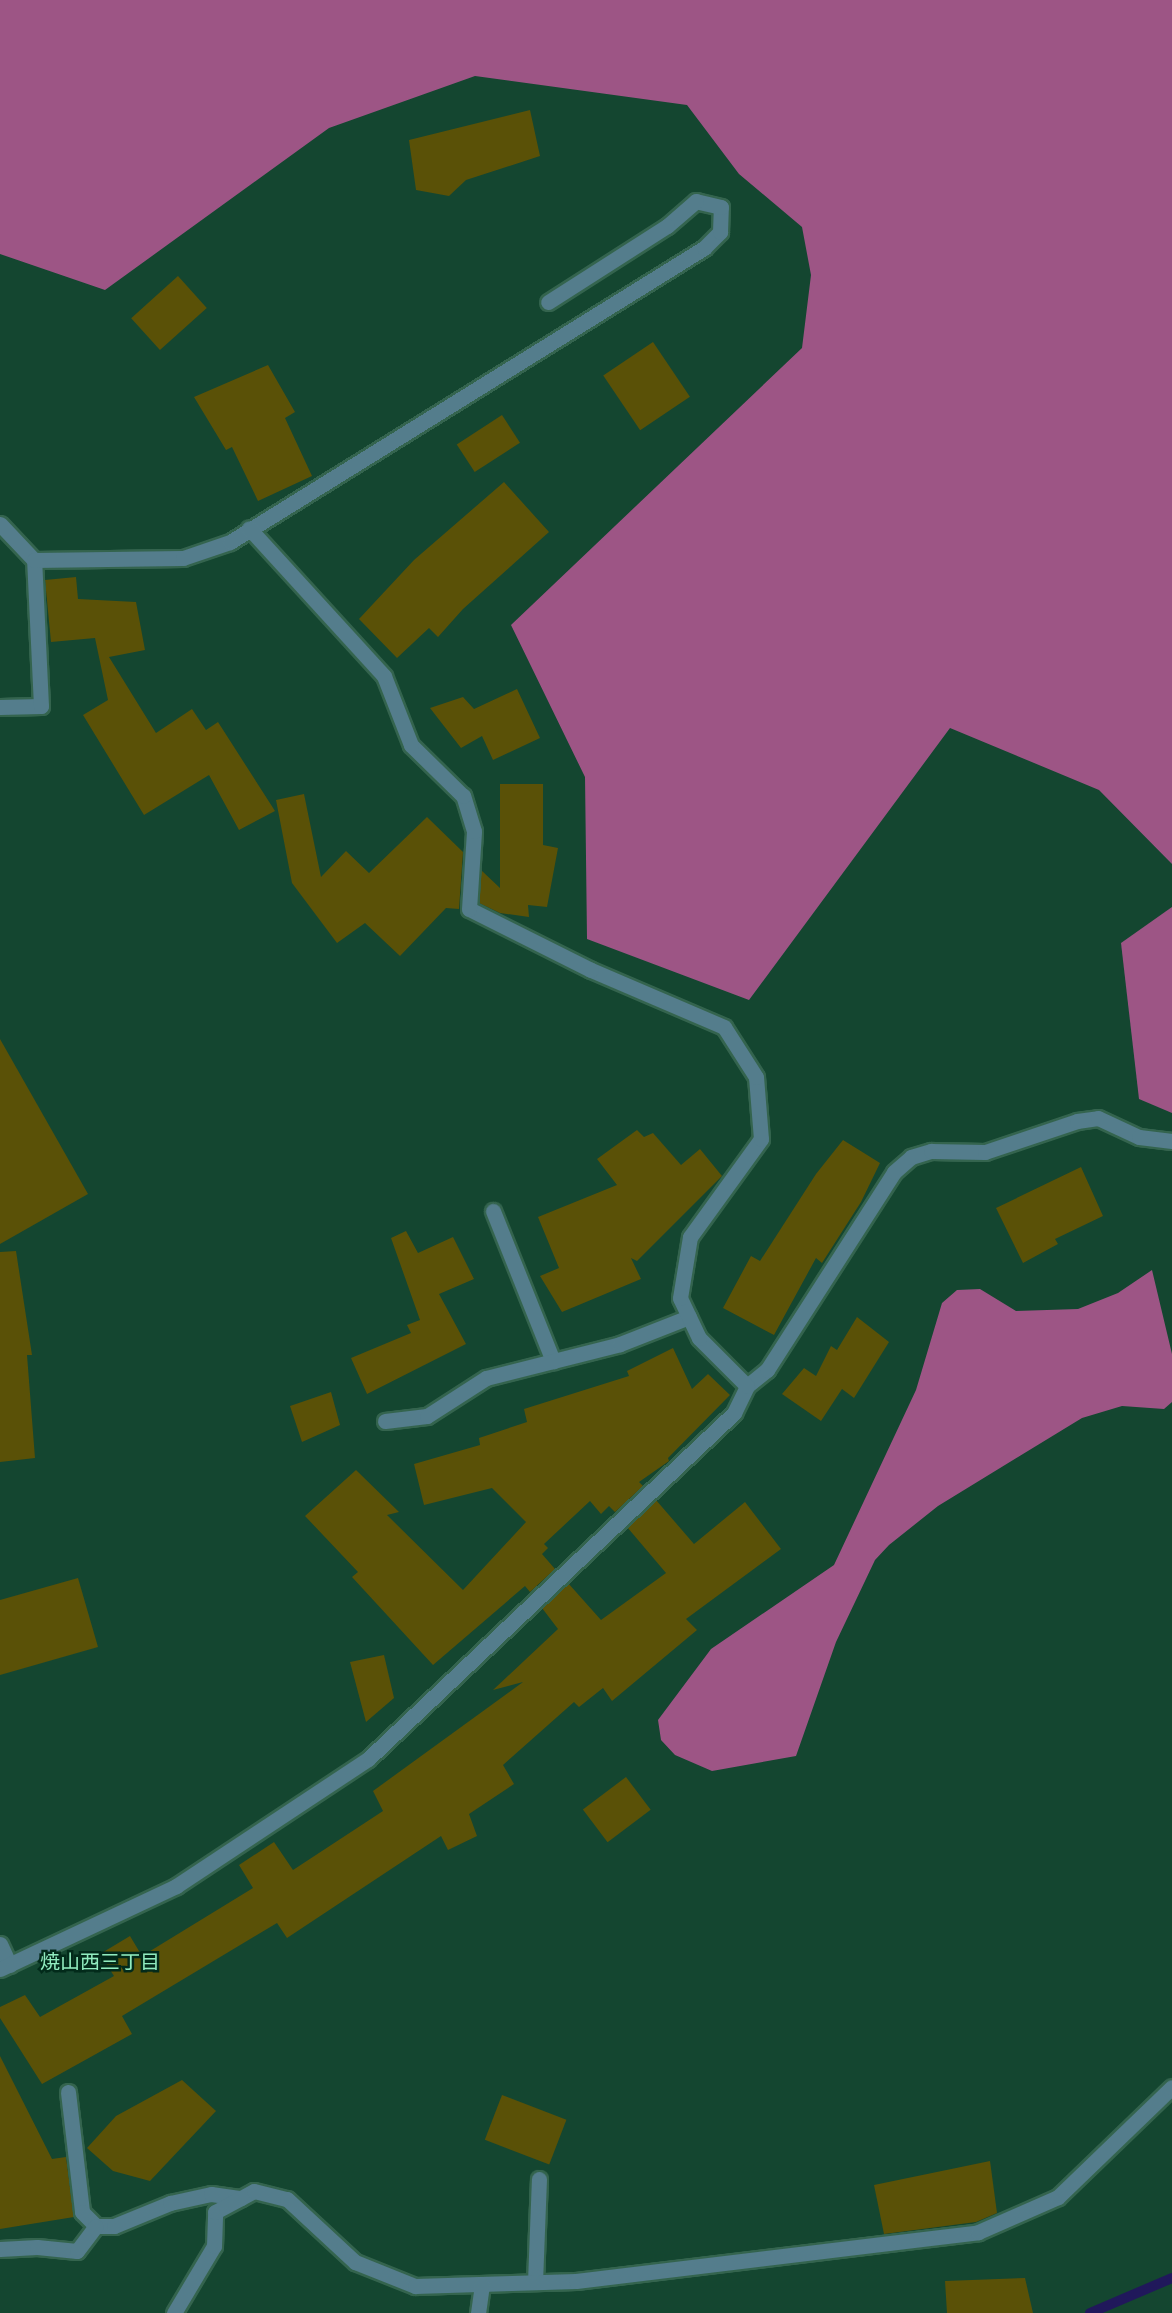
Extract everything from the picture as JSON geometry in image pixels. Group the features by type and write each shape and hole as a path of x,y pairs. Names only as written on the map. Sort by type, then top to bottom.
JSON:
{"street":[{"path":"34,560 183,558 230,542 249,528 704,248 720,232 721,207 696,201 667,226 548,302"},
{"path":"0,524 34,560 41,706 0,707"},
{"path":"249,528 384,676 411,745 463,796 474,831 469,909 591,970 724,1027 756,1077 761,1138 690,1237 680,1298 699,1338 747,1386"},
{"path":"0,1944 5,1967 176,1886 368,1759 734,1413 747,1386 767,1370 894,1172 911,1157 932,1151 985,1152 1077,1121 1098,1118 1140,1137 1172,1141"},
{"path":"493,1211 553,1361"},
{"path":"385,1421 427,1416 486,1378 620,1344 689,1317"},
{"path":"174,2313 214,2246 216,2212 254,2191 287,2199 355,2262 415,2286 576,2281 978,2232 1058,2197 1172,2087"},
{"path":"68,2092 82,2212 96,2226 114,2226 170,2203 211,2194 240,2198"},
{"path":"536,2282 539,2179"},
{"path":"0,2249 37,2247 77,2251 96,2226"},
{"path":"478,2313 482,2284"}],"shaded area":[{"path":"0,0 1172,0 1172,864 1099,790 950,728 749,1000 587,939 585,777 511,625 802,348 811,275 802,227 739,174 687,105 475,76 329,128 105,290 0,254"},
{"path":"1172,907 1172,1113 1139,1099 1121,943"},
{"path":"1152,1270 1172,1354 1172,1402 1164,1409 1122,1406 1082,1418 938,1506 889,1545 875,1560 836,1642 796,1756 712,1771 675,1755 661,1740 658,1720 711,1649 834,1565 916,1390 942,1303 957,1290 980,1289 1016,1311 1078,1309 1118,1293"}],"building":[{"path":"530,110 540,156 466,180 449,196 416,190 409,140"},
{"path":"178,276 207,308 160,350 131,318"},
{"path":"653,342 690,397 640,430 603,376"},
{"path":"268,365 295,412 285,418 312,476 258,501 232,447 226,450 194,397"},
{"path":"502,415 520,443 475,472 457,444"},
{"path":"504,482 549,532 463,609 438,637 429,628 397,658 359,619 414,560"},
{"path":"76,577 78,599 136,602 145,650 109,657 156,733 192,709 206,730 218,722 275,811 239,830 209,775 144,815 83,715 108,700 95,638 51,642 45,580"},
{"path":"517,689 540,738 493,760 482,736 461,748 430,708 463,697 474,709"},
{"path":"500,784 543,784 543,845 558,848 547,907 528,905 529,917 500,913 479,903 481,870 500,888"},
{"path":"304,794 321,877 346,851 369,873 427,817 463,852 459,909 446,908 400,956 365,923 337,943 292,883 276,800"},
{"path":"0,1039 88,1194 0,1244"},
{"path":"637,1130 644,1137 653,1133 681,1165 700,1149 722,1176 637,1261 631,1258 641,1279 562,1312 540,1276 559,1268 538,1217 617,1185 597,1159"},
{"path":"843,1140 880,1163 861,1202 822,1263 816,1258 774,1335 723,1308 751,1256 760,1261 816,1174"},
{"path":"1081,1167 1103,1216 1055,1239 1058,1244 1023,1263 996,1208"},
{"path":"406,1231 418,1253 453,1237 474,1279 439,1294 466,1344 367,1394 351,1358 411,1333 407,1325 420,1320 391,1238"},
{"path":"16,1251 32,1355 27,1355 35,1458 0,1462 0,1252"},
{"path":"857,1317 889,1342 854,1398 842,1389 821,1421 782,1394 804,1368 816,1376 831,1346 837,1350"},
{"path":"673,1348 692,1389 708,1374 730,1395 668,1458 669,1461 639,1482 643,1486 615,1512 609,1506 601,1514 590,1501 544,1544 548,1548 542,1554 555,1569 530,1592 525,1586 433,1665 352,1577 358,1572 305,1516 356,1470 399,1512 387,1515 463,1590 526,1522 492,1488 424,1505 414,1464 480,1445 479,1438 527,1422 524,1409 629,1376 627,1371"},
{"path":"331,1392 340,1425 302,1442 290,1406"},
{"path":"656,1500 694,1544 745,1502 781,1549 686,1619 697,1630 612,1701 603,1688 579,1707 574,1702 503,1765 514,1784 469,1814 477,1836 448,1850 441,1836 287,1938 277,1923 122,2016 132,2034 42,2084 0,2018 0,2007 25,1995 40,2017 114,1976 100,1954 130,1936 142,1956 253,1888 239,1865 274,1842 293,1870 383,1811 373,1791 523,1682 493,1690 558,1629 542,1608 568,1583 601,1620 666,1573 627,1527"},
{"path":"78,1578 98,1647 0,1675 0,1600"},
{"path":"384,1655 394,1698 366,1722 350,1662"},
{"path":"626,1777 651,1810 608,1842 583,1809"},
{"path":"0,2056 52,2159 66,2157 74,2217 0,2229"},
{"path":"182,2080 216,2111 150,2181 113,2171 87,2148 116,2116"},
{"path":"502,2095 566,2120 549,2165 485,2140"},
{"path":"990,2161 997,2213 976,2222 884,2234 874,2185"},
{"path":"1025,2278 1033,2313 947,2313 945,2281"}],"waterway":[{"path":"1090,2313 1172,2278"}],"district":[{"name":"焼山西三丁目","path":"100,1962"}]}
